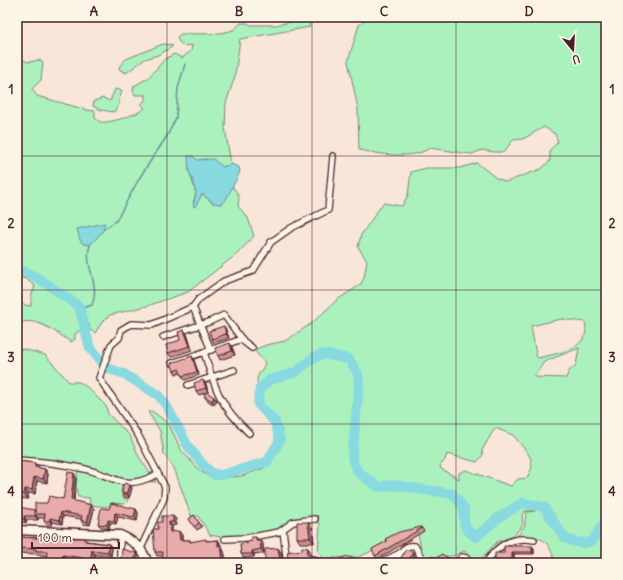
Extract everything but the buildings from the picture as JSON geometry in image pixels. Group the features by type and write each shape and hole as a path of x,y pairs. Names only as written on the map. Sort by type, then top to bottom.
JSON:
{"main road":[{"path":"17,530 120,535 131,540 141,548 148,563"}],"street":[{"path":"141,548 165,493 165,487 138,435 98,378 111,345 119,338 121,330 131,324 152,325 194,307 199,299 224,281 253,271 271,242 291,228 328,210 333,156"},
{"path":"194,307 211,350"},
{"path":"163,337 201,323 209,322 224,314 242,339 252,348"},
{"path":"172,363 242,339"},
{"path":"204,352 220,399 237,422 249,433"},
{"path":"188,385 234,370"},
{"path":"17,460 82,468 119,481 131,483 144,481 158,474"},
{"path":"225,539 246,538 283,530 292,522 314,519"},
{"path":"283,530 287,563"},
{"path":"120,535 120,563"},
{"path":"486,563 494,552 510,541 521,539 534,540"},
{"path":"380,563 400,553 407,546 415,546 424,563"},
{"path":"396,563 400,553"},
{"path":"456,563 462,558 466,558 470,563"},
{"path":"340,563 346,560 356,563"}],"green space":[{"path":"369,17 606,17 606,563 559,563 555,561 546,542 538,538 517,537 525,525 526,512 535,511 525,511 522,515 523,524 514,536 497,542 479,561 464,551 453,556 423,557 417,529 359,557 323,558 318,551 320,523 293,520 275,533 226,538 210,535 198,516 191,516 174,468 164,454 160,431 148,412 152,411 169,424 181,450 200,471 214,479 242,476 264,468 275,457 283,443 282,430 276,419 261,401 262,391 257,383 257,380 265,363 254,350 266,345 285,341 312,323 337,300 360,285 364,278 367,261 358,247 361,235 383,203 402,206 408,195 411,172 426,168 460,168 477,163 496,178 506,182 541,169 550,161 550,150 558,142 555,134 544,127 523,139 513,140 504,152 482,150 472,154 430,148 415,154 396,155 359,150 358,109 348,61 359,25","holes":["561,319 585,322 586,331 583,338 578,344 564,352 538,358 536,355 531,326","579,348 576,365 569,371 566,378 534,377 544,362","495,428 513,435 531,459 532,467 527,478 518,479 511,486 466,470 459,473 459,479 441,469 440,466 445,460 447,454 477,462 483,455 482,450"]},
{"path":"304,19 309,21 310,27 240,39 235,76 226,103 225,128 231,164 223,167 214,161 206,159 197,161 188,167 196,193 193,203 198,201 202,194 213,203 228,196 228,192 233,187 239,196 238,206 248,218 254,236 237,254 188,292 147,306 110,315 102,322 95,333 90,330 89,324 75,334 75,339 71,342 38,323 30,321 17,325 17,298 25,305 31,306 31,297 35,286 26,279 17,276 17,57 28,62 41,60 43,63 41,80 32,89 37,96 95,111 95,118 100,122 110,122 130,116 145,108 141,105 145,100 145,95 135,95 133,91 134,86 148,78 165,59 174,54 182,58 191,51 192,45 184,46 179,42 177,37 181,34 223,33 235,29 241,23 248,23 250,25 276,25"},
{"path":"163,44 172,45 172,47 158,55 145,59 126,73 120,70 119,67 126,59"},
{"path":"115,89 122,91 119,105 114,112 101,110 93,106 94,101 103,98 110,101"},
{"path":"23,349 45,355 69,382 79,382 87,387 106,406 108,414 130,436 139,457 156,482 138,481 123,485 121,491 123,498 129,500 124,504 113,503 107,507 89,505 90,498 78,497 76,488 78,466 33,458 17,457 17,350"}],"water":[{"path":"188,156 193,156 197,160 213,159 223,167 231,164 239,167 240,172 225,201 221,204 213,203 202,194 195,207 193,206 196,193 189,172"},
{"path":"105,223 103,231 90,245 83,244 80,240 77,229"}],"waterway":[{"path":"104,229 116,221 140,177 167,136 176,118 178,88 185,64"},
{"path":"80,309 92,305 94,297 88,253 90,245"},
{"path":"17,270 26,272 42,280 79,306 90,348 107,368 124,374 158,395 166,405 189,448 213,474 221,475 267,462 280,440 275,422 258,404 260,388 270,380 296,372 313,358 323,354 349,359 358,374 359,386 352,456 353,462 355,467 365,478 379,487 393,485 453,494 464,508 464,521 466,528 476,537 498,518 522,503 544,507 564,537 571,541 585,543 592,541 606,520"}]}
